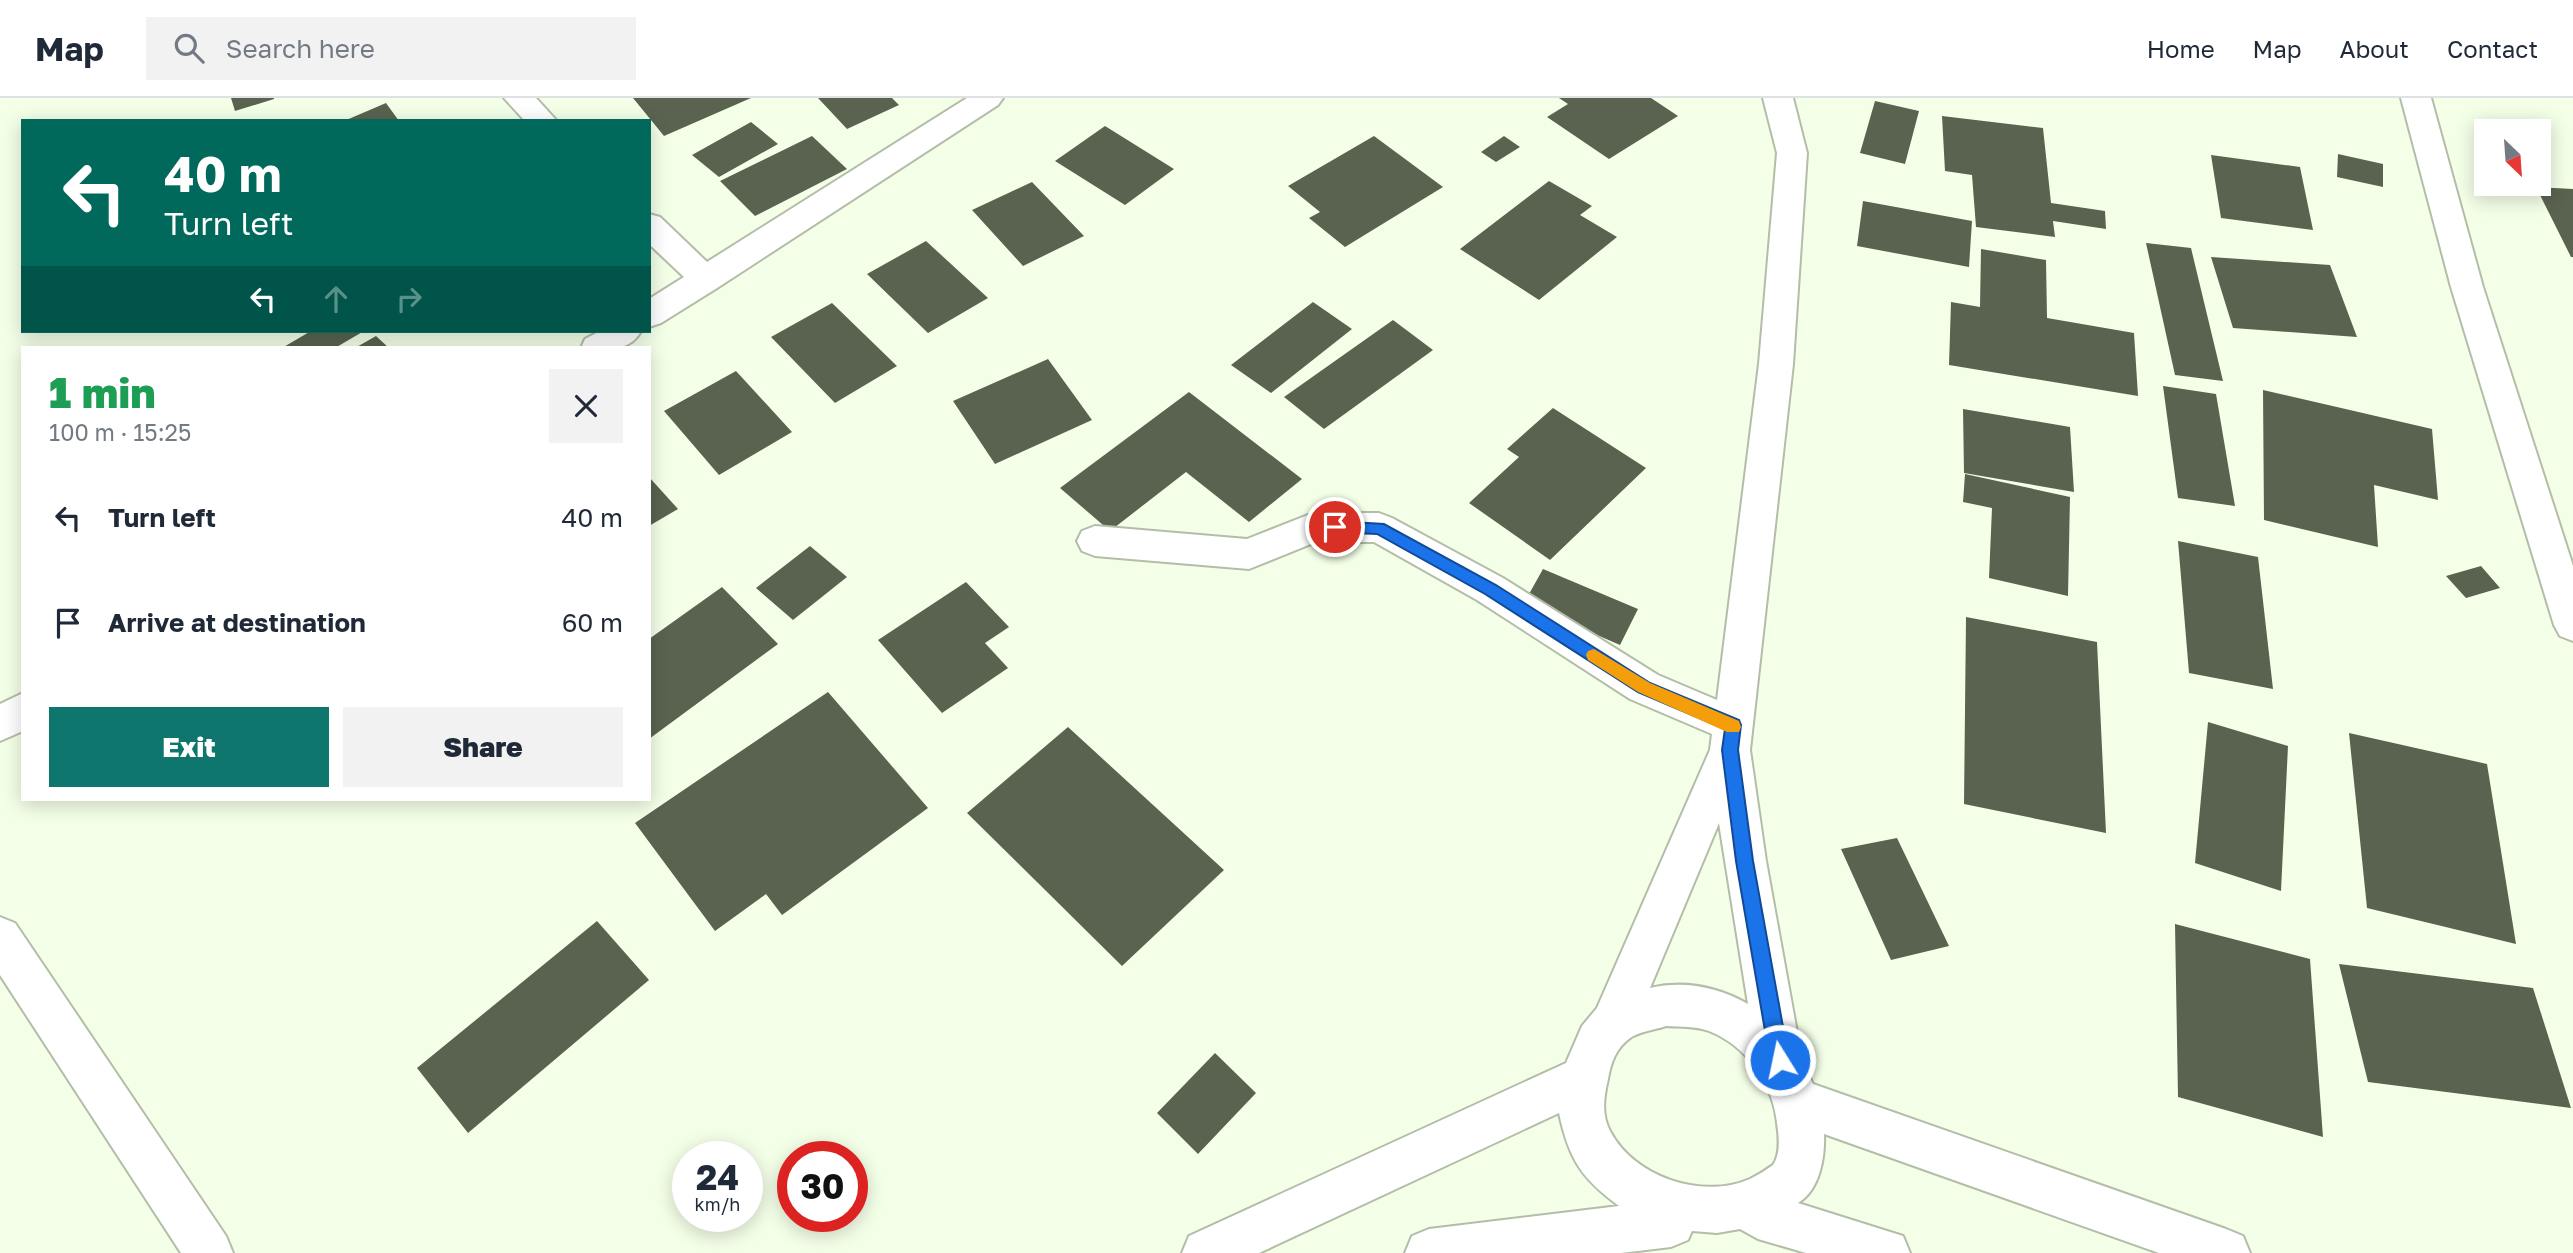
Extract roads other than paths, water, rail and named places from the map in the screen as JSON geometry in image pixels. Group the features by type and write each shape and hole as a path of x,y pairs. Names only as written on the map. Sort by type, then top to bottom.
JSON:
{"street":[{"path":"519,98 540,119"},
{"path":"651,315 988,98"},
{"path":"1429,1253 1671,1223 1717,1228 1758,1215 1788,1186 1801,1168 1799,1102 1780,1060 1745,861 1732,738 1776,364 1792,153 1778,98"},
{"path":"2416,98 2467,287 2573,625"},
{"path":"651,227 706,280"},
{"path":"600,346 622,333"},
{"path":"1095,541 1250,554 1313,527 1379,528 1490,589 1644,687 1732,738"},
{"path":"0,724 21,711"},
{"path":"1671,1223 1629,1202 1597,1165 1580,1123 1581,1079 1597,1041 1613,1023 1732,738"},
{"path":"0,937 209,1253"},
{"path":"1613,1023 1666,1005 1708,1009 1747,1028 1780,1060"},
{"path":"1206,1253 1581,1079"},
{"path":"1799,1102 2226,1253"},
{"path":"1758,1215 1886,1253"}]}
